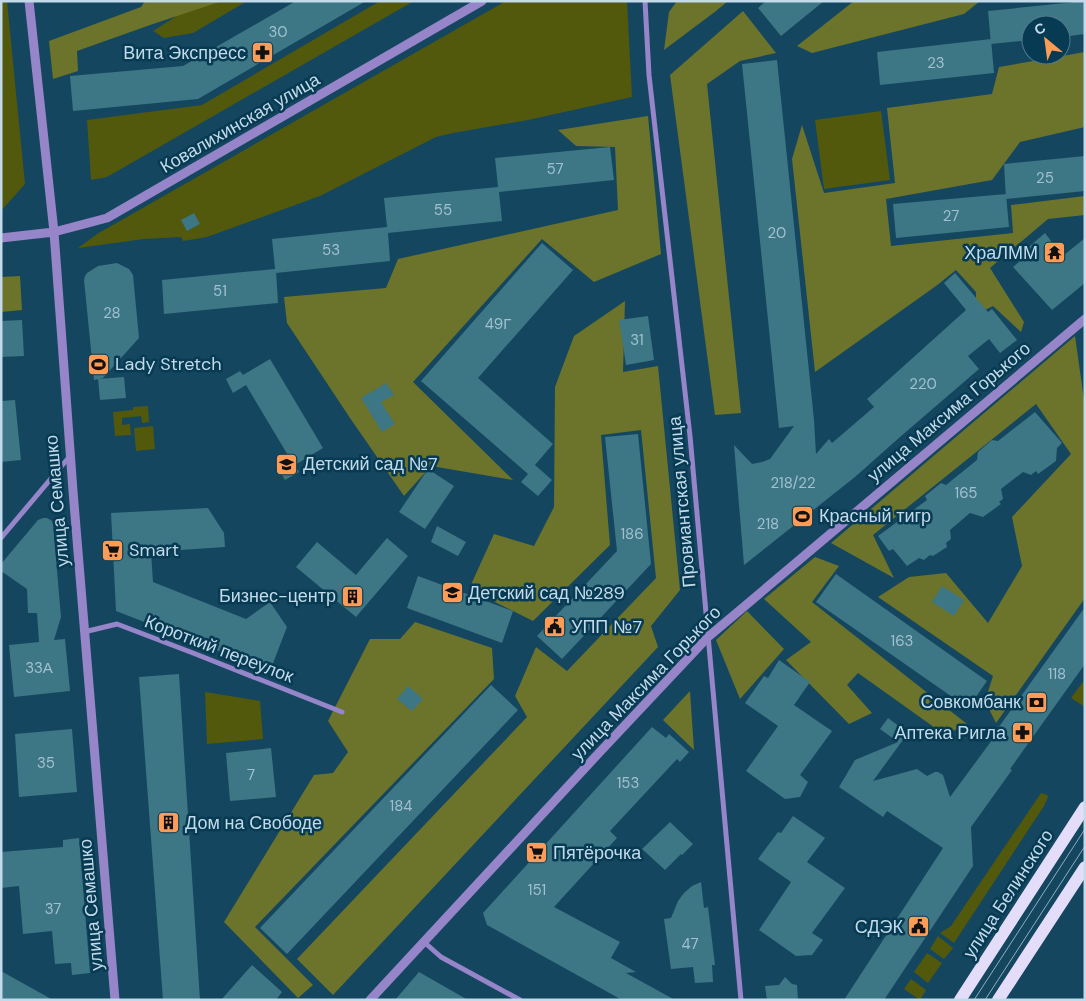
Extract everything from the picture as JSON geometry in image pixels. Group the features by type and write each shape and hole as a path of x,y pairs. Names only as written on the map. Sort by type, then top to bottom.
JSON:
{"main road":[{"name":"улица Белинского","path":"960,1000 1085,807"},
{"path":"998,1000 1085,867"}],"street":[{"name":"улица Семашко","path":"29,1 54,232 70,456 115,1000"},
{"name":"Ковалихинская улица","path":"1,238 54,232 107,218 482,1"},
{"name":"Провиантская улица","path":"645,1 649,75 690,436 741,1000"},
{"name":"улица Максима Горького","path":"370,1000 708,637 1085,319"},
{"path":"1,538 70,456"},
{"name":"Короткий переулок","path":"84,632 117,624 342,712"},
{"path":"424,942 441,957 520,1000"}],"green space":[{"path":"1,1 7,1 25,184 1,211"},
{"path":"145,1 222,1 77,51 78,71 53,79 49,41 141,7"},
{"path":"200,1 247,1 193,33 164,38 153,31"},
{"path":"380,1 414,1 107,177 91,180 87,120 202,105"},
{"path":"506,1 627,1 632,97 528,120 436,137 320,196 207,237 183,241 181,237 144,239 78,248 97,234"},
{"path":"677,1 728,1 664,50 669,12"},
{"path":"854,1 980,1 964,14 812,53 797,46"},
{"path":"743,11 776,53 740,61 707,84 741,413 715,415 670,75"},
{"path":"1085,52 1085,127 1020,142 992,180 886,199 891,246 1013,233 1011,205 1085,196 1085,215 1048,219 990,268 1024,322 1021,332 993,306 985,310 976,301 976,292 956,270 815,372 792,159 802,125 824,193 895,183 887,108 992,94 999,67 1021,63 1021,65 1071,65 1071,54"},
{"path":"881,111 890,180 824,189 815,120"},
{"path":"648,116 661,254 594,282 542,239 413,382 513,480 431,466 404,496 287,323 284,297 386,288 398,259 618,210 615,147 576,146 558,130"},
{"path":"20,276 22,310 1,312 1,277"},
{"path":"625,301 623,372 658,366 680,590 651,626 658,647 333,995 297,959 527,717 515,696 536,647 567,671 656,578 641,430 601,435 610,545 533,621 469,589 494,534 534,546 554,507 555,387 574,336"},
{"path":"1075,336 1085,407 1085,598 996,723 985,701 993,676 878,597 909,577 946,573 988,623 1022,566 1012,517 1071,454 1036,404 873,535 894,578 831,543"},
{"path":"148,406 149,422 142,423 141,416 122,418 122,425 130,424 131,435 115,436 113,412 133,410 133,407"},
{"path":"153,426 155,449 136,451 134,428"},
{"path":"815,557 839,566 812,602 967,724 945,735 858,673 847,685 872,713 849,724 786,660 811,642 764,599"},
{"path":"747,611 784,649 740,699 716,640"},
{"path":"415,622 492,648 494,679 255,927 313,985 298,998 224,922 314,775 333,773 348,752 328,721 370,639 400,639"},
{"path":"1085,679 1085,707 1071,698"},
{"path":"690,691 694,750 663,720"},
{"path":"205,692 260,701 263,739 207,744"},
{"path":"1041,793 1048,797 1044,806 954,943 940,933 951,926"},
{"path":"938,936 953,948 944,959 930,949"},
{"path":"927,953 942,963 928,983 914,972"},
{"path":"911,979 926,990 920,1000 904,989"}],"building":[{"path":"296,1 366,1 198,99 73,111 70,76 183,66"},
{"path":"766,1 824,1 781,36 758,8"},
{"path":"1085,1 1085,34 1071,36 1071,15 1021,15 1021,41 991,44 988,11"},
{"path":"991,39 994,73 880,85 877,52"},
{"path":"777,60 816,454 829,439 832,443 874,407 867,399 966,310 944,283 955,273 988,312 992,309 1017,340 1000,353 989,339 968,356 979,369 855,477 744,565 734,445 752,464 762,462 770,459 794,426 779,428 742,64"},
{"path":"610,147 614,180 499,192 502,221 388,233 390,261 276,273 278,303 164,314 162,280 275,269 272,239 387,227 384,198 498,187 495,158"},
{"path":"1085,156 1085,191 1006,199 1004,164"},
{"path":"1006,194 1009,227 896,238 893,204"},
{"path":"194,213 200,224 187,231 181,220"},
{"path":"1045,233 1054,245 1056,243 1064,255 1085,238 1085,283 1052,310 1013,267 1019,262 1016,258"},
{"path":"542,243 573,270 478,378 553,444 535,465 552,480 538,496 521,482 528,474 421,381"},
{"path":"117,263 129,269 133,275 139,338 103,378 94,380 84,280 87,273 98,266"},
{"path":"648,316 654,360 626,365 619,320"},
{"path":"22,320 24,356 1,357 1,321"},
{"path":"270,359 323,448 295,465 299,472 285,480 276,465 289,457 246,385 233,393 226,379 240,371 243,375"},
{"path":"124,377 126,398 100,400 98,379"},
{"path":"386,383 394,395 381,402 395,424 382,432 361,398"},
{"path":"15,400 21,460 1,462 1,401"},
{"path":"1035,412 1062,443 1057,448 1056,461 1038,474 1036,471 1031,475 1023,472 1001,489 1003,499 999,502 1001,504 983,517 970,513 950,530 951,539 946,543 947,547 933,556 930,555 924,560 919,558 907,566 893,549 889,551 878,536 927,500 925,496 941,483 946,485 977,460 978,452 992,440 998,441"},
{"path":"638,434 651,564 562,659 537,636 617,551 605,437"},
{"path":"428,469 454,486 425,529 399,512"},
{"path":"208,508 224,533 225,547 151,552 153,582 246,619 270,602 287,627 270,671 116,611 111,513"},
{"path":"43,518 52,521 53,524 61,617 54,640 65,639 70,691 14,697 9,645 39,642 37,613 28,613 27,589 1,571 1,564 38,520"},
{"path":"437,526 466,542 458,556 431,542"},
{"name":"Бизнес-центр","path":"387,538 408,556 356,617 296,567 317,542 356,575"},
{"path":"836,574 987,681 968,708 816,602"},
{"path":"418,576 513,611 502,643 407,608"},
{"path":"942,586 964,600 954,616 932,602"},
{"path":"1085,607 1085,664 971,827 973,866 884,1000 844,1000 943,848 887,811 883,817 839,787 855,760 898,742 880,729 888,718 908,733 873,781 917,769 927,776 938,772 943,775 950,797"},
{"path":"779,660 810,682 794,705 832,731 800,775 808,782 800,797 785,799 746,771 778,726 745,703 764,676 768,678"},
{"name":"Дом на Свободе","path":"179,674 200,1000 163,1000 139,677"},
{"path":"491,685 518,710 287,954 260,928"},
{"path":"408,686 423,699 412,711 397,699"},
{"path":"652,727 666,738 669,734 689,752 680,762 677,759 610,831 617,838 554,907 620,942 611,958 636,972 626,973 675,1000 622,1000 487,925 483,913"},
{"path":"72,729 77,792 19,797 15,734"},
{"name":"Дом на Свободе","path":"271,748 276,797 230,801 226,753"},
{"path":"793,816 825,838 807,862 845,888 812,933 823,940 812,955 796,956 759,930 791,882 758,859 778,832 781,833"},
{"path":"670,822 693,844 665,870 642,849"},
{"path":"79,838 90,973 72,975 71,963 55,964 52,931 23,934 19,886 1,888 1,852 63,847 63,840"},
{"path":"701,882 704,908 708,907 715,965 712,965 713,982 695,983 693,967 671,969 664,919 671,918 678,901 684,893 692,886"},
{"path":"252,965 282,992 276,1000 221,1000"},
{"path":"1,971 53,1000 1,1000"},
{"path":"419,972 468,1000 395,1000"},
{"path":"785,977 792,984 797,985 798,1000 767,1000 765,986 779,985"}],"tram line":[{"path":"974,1000 1085,829"},
{"path":"985,1000 1085,846"}],"place":[{"name":"Вита Экспресс","path":"262,53"},
{"name":"ХраЛММ","path":"1054,253"},
{"name":"Lady Stretch","path":"99,364"},
{"name":"Детский сад №7","path":"287,464"},
{"name":"Красный тигр","path":"803,516"},
{"name":"Smart","path":"113,550"},
{"name":"Детский сад №289","path":"452,593"},
{"name":"Бизнес-центр","path":"352,596"},
{"name":"УПП №7","path":"555,627"},
{"name":"Совкомбанк","path":"1037,702"},
{"name":"Аптека Ригла","path":"1022,733"},
{"name":"Дом на Свободе","path":"169,823"},
{"name":"Пятёрочка","path":"537,853"},
{"name":"СДЭК","path":"919,927"}]}
